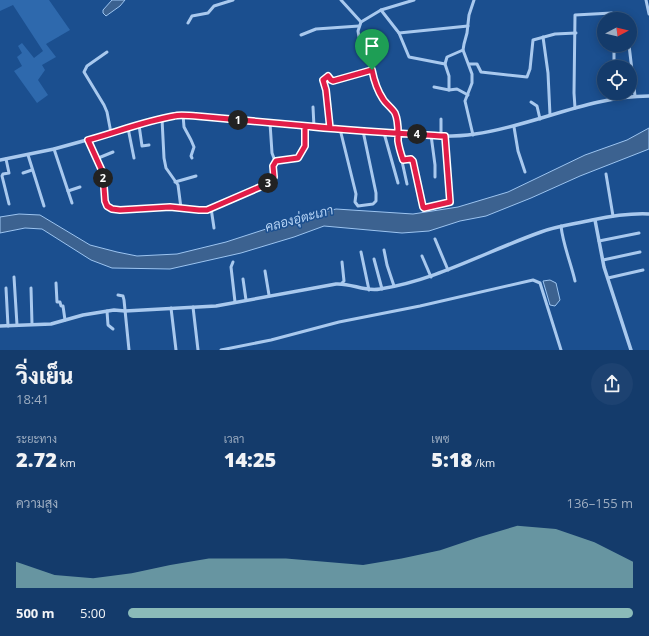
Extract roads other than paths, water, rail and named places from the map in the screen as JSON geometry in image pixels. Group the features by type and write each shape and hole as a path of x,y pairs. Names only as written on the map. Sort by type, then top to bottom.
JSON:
{"street":[{"path":"188,23 192,16 208,13 214,6 233,0"},
{"path":"341,0 360,24 359,37 372,70 378,91 383,100 395,113 398,143 403,160 407,184"},
{"path":"301,35 316,29 360,24 381,10 414,0"},
{"path":"473,135 465,101 472,83 472,74 463,50 469,15 474,0"},
{"path":"646,0 649,12"},
{"path":"381,10 398,33 409,56 445,64"},
{"path":"575,108 575,15 597,14"},
{"path":"398,33 468,26"},
{"path":"469,64 477,64 481,72 527,77 530,69 533,40 555,34 576,33"},
{"path":"543,37 549,80 550,115"},
{"path":"449,90 449,76 445,64 448,56 463,50"},
{"path":"107,52 87,66 84,72 107,112 110,134"},
{"path":"330,128 326,90 323,80 328,76 333,81 372,70"},
{"path":"434,87 449,90 456,89 468,95"},
{"path":"637,96 649,96"},
{"path":"0,160 54,149 139,125 183,115 384,133 443,136 473,135 514,127 550,115 610,100"},
{"path":"531,102 537,106 540,119"},
{"path":"313,108 314,127"},
{"path":"183,115 184,127 194,148 191,156 192,158"},
{"path":"162,119 166,168 178,185 181,208"},
{"path":"403,160 411,159 413,161 424,208 450,202 441,119"},
{"path":"270,123 272,153 276,161"},
{"path":"139,125 142,146 149,145"},
{"path":"276,161 300,157 305,146 305,126"},
{"path":"514,127 518,151 525,172"},
{"path":"128,128 134,158"},
{"path":"340,129 356,194 354,202 358,206 373,204 376,201 376,193 363,131"},
{"path":"384,133 398,183"},
{"path":"431,135 435,177"},
{"path":"88,140 103,173 105,201 107,206 112,209 120,210 155,207 199,210 211,208 267,184 274,177 273,166 276,161"},
{"path":"54,149 72,203"},
{"path":"96,159 113,152"},
{"path":"28,155 44,206"},
{"path":"6,158 9,173 3,174 2,176 9,204"},
{"path":"23,173 32,170"},
{"path":"606,174 613,216"},
{"path":"176,182 196,176"},
{"path":"68,190 80,187"},
{"path":"211,208 214,228"},
{"path":"0,326 51,324 83,315 107,311 216,306 269,295 336,284 369,290 382,289 431,277 526,238 561,226 632,213 649,214"},
{"path":"595,220 608,278 632,350"},
{"path":"561,226 564,244 572,266 575,281"},
{"path":"599,241 640,233"},
{"path":"435,239 448,270"},
{"path":"384,250 394,286"},
{"path":"361,252 369,290"},
{"path":"603,260 640,252"},
{"path":"422,256 431,277"},
{"path":"374,259 382,289"},
{"path":"233,262 231,267 235,302"},
{"path":"342,262 344,281 342,284"},
{"path":"608,278 643,270"},
{"path":"265,271 269,295"},
{"path":"14,277 18,325"},
{"path":"243,279 246,300"},
{"path":"221,350 271,340 339,322 420,306 533,280 540,283 561,350"},
{"path":"56,283 57,302 60,302 61,306 63,306 65,320"},
{"path":"6,288 8,326"},
{"path":"31,288 32,324"},
{"path":"118,295 123,296 129,350"},
{"path":"194,307 198,350"},
{"path":"171,308 176,350"},
{"path":"107,311 108,324 113,329"}],"water label":[{"name":"คลองอุ่ตะเภา","path":"299,218"}]}
